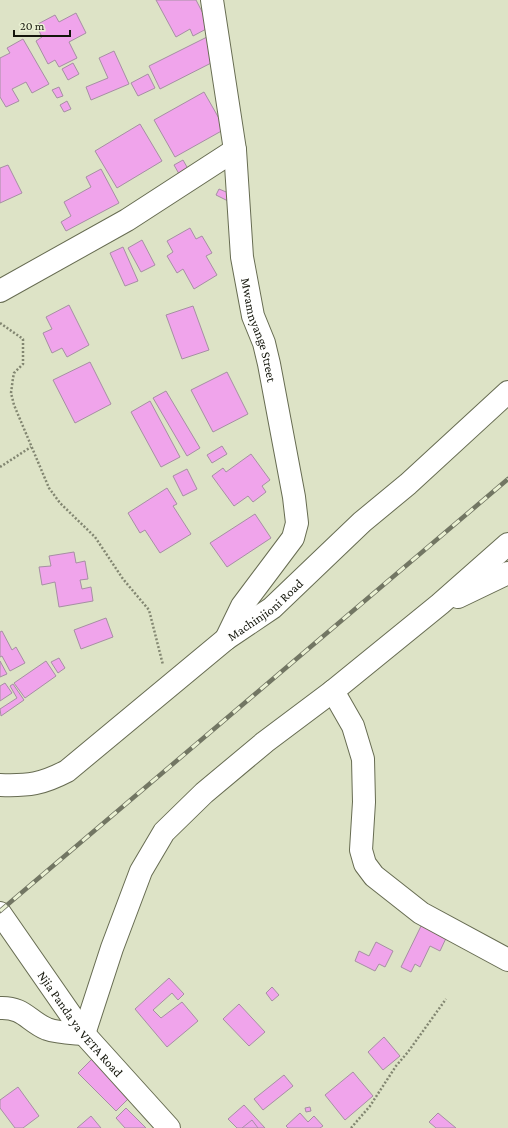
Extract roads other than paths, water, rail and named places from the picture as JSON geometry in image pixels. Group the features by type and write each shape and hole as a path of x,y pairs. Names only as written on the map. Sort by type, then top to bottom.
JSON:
{"street":[{"name":"Mwamnyange Street","path":"212,0 235,150 242,257 253,316 264,343 269,364 294,497 297,523 293,538 242,606 226,639"},
{"path":"0,291 127,220 235,150"},
{"name":"Machinjioni Road","path":"0,785 21,785 47,782 67,771 226,639 272,608 362,522 408,484 508,392"},
{"path":"0,1008 11,1008 22,1012 50,1030 84,1034 112,948 142,871 164,832 204,793 265,742 333,691 440,604 508,544"},
{"path":"440,604 508,573"},
{"path":"333,691 353,726 363,759 364,802 361,850 365,864 374,876 421,913 508,960"},
{"name":"Njia Panda ya VETA Road","path":"0,913 84,1034 169,1128"}],"railway":[{"path":"0,911 508,479"}]}
